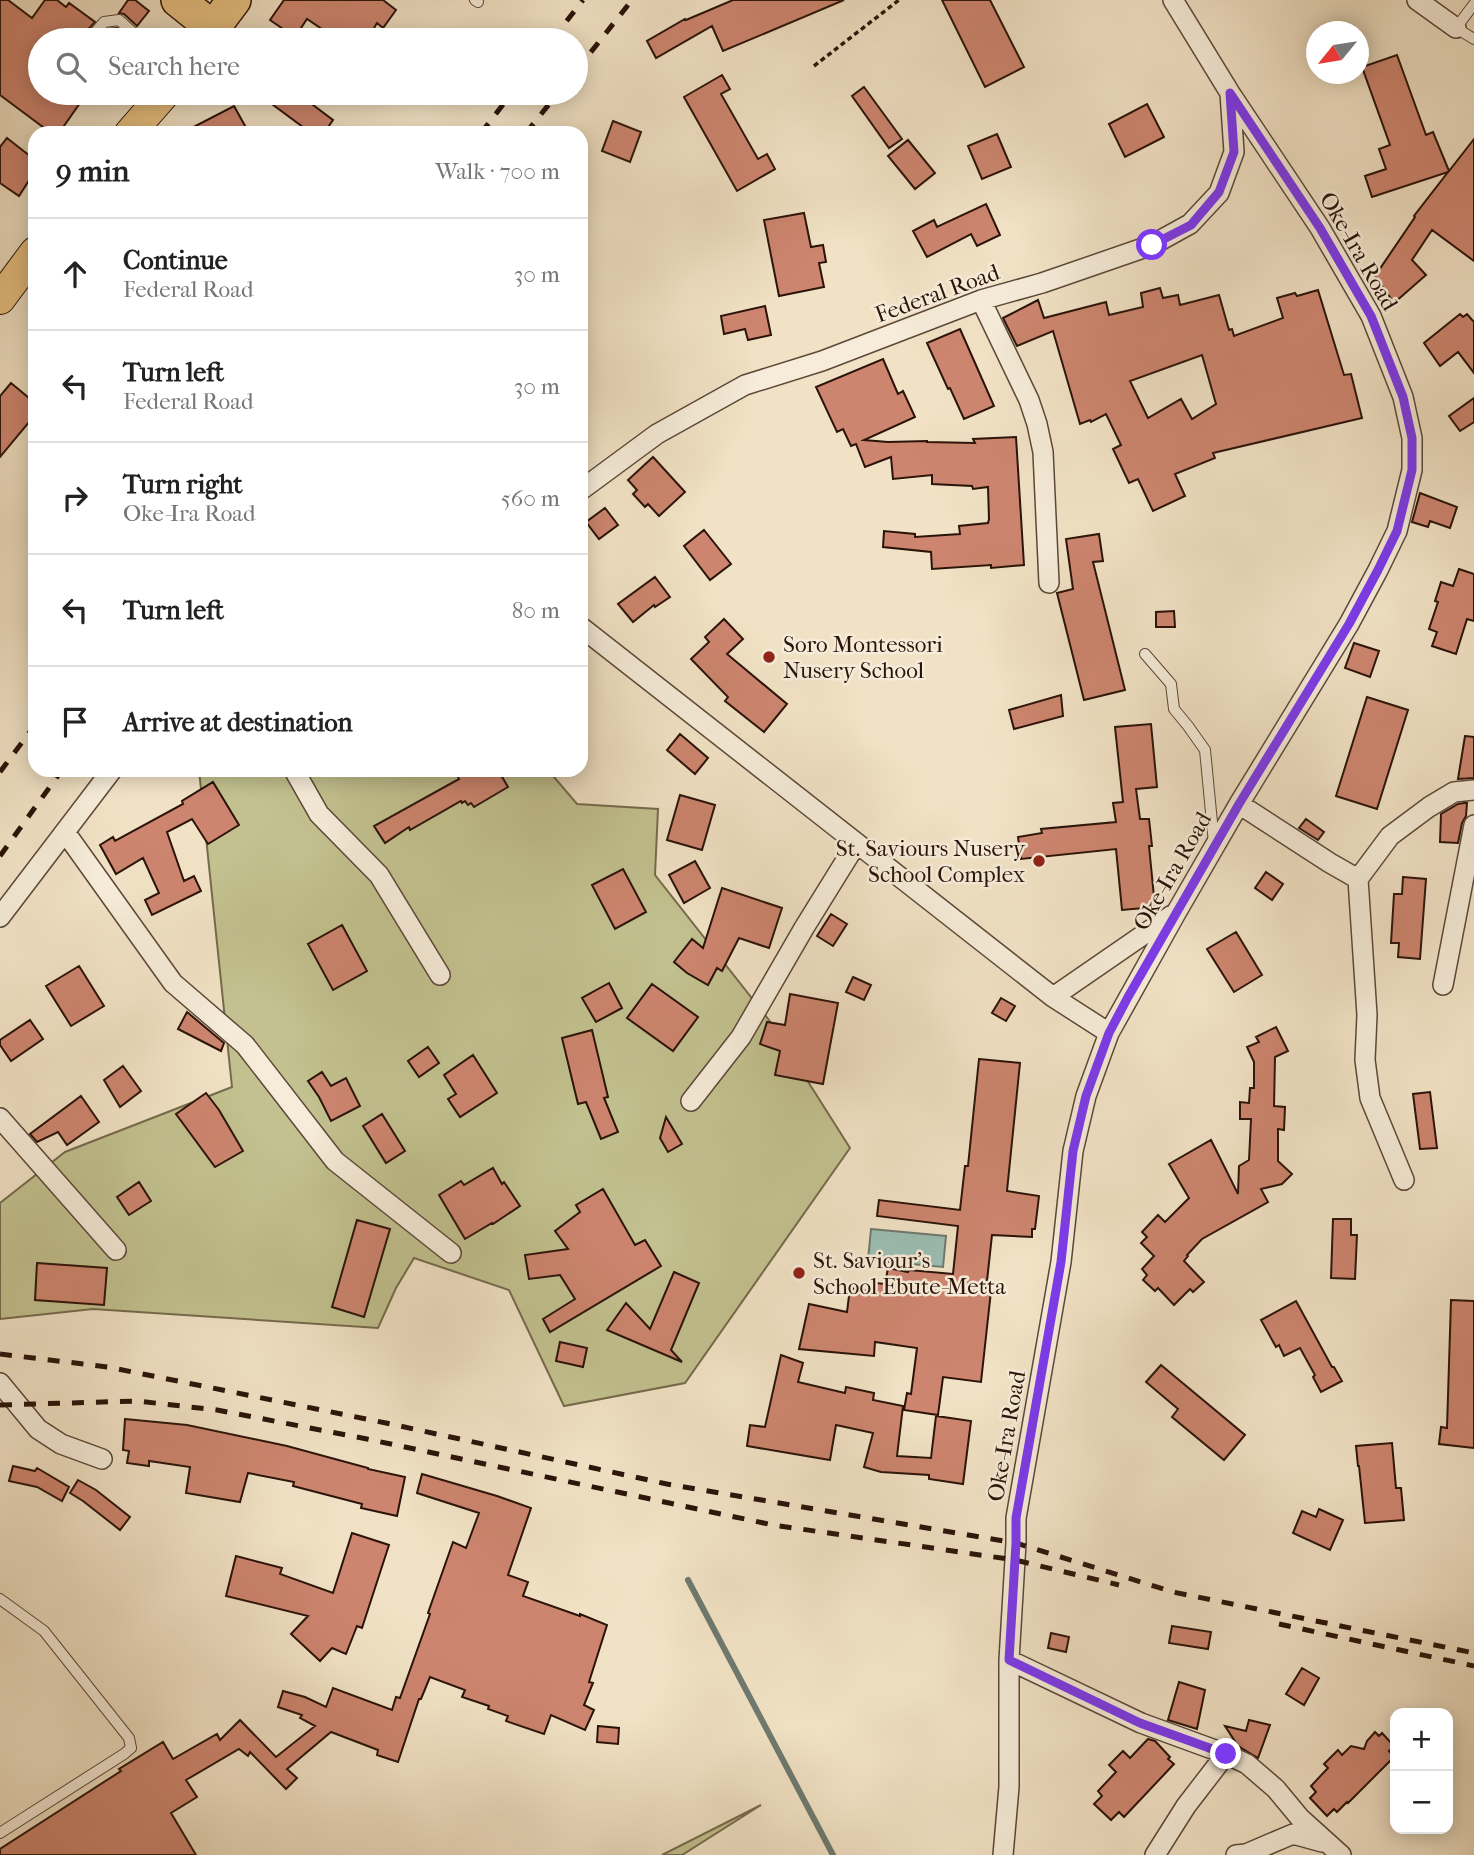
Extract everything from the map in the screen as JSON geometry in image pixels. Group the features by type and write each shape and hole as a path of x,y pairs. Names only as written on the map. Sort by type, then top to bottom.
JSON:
{"highway":[{"path":"178,0 204,28"},
{"path":"213,28 234,0"}],"main road":[{"path":"136,126 154,105"},
{"path":"5,282 28,259"}],"street":[{"name":"Oke-Ira Road","path":"1003,1855 1009,1787 1009,1660 1016,1518 1061,1262 1073,1151 1086,1096 1109,1033 1239,804 1349,624 1378,570 1397,531 1412,470 1412,438 1403,397 1371,316 1320,228 1172,0"},
{"path":"1417,0 1456,28"},
{"name":"Federal Road","path":"588,485 657,434 745,385 822,362 981,300 1042,283 1152,245 1191,225 1219,192 1234,152 1230,93"},
{"path":"981,300 1029,400 1044,452 1049,583"},
{"path":"588,633 985,945 1053,997 1109,1033"},
{"path":"0,917 107,777"},
{"path":"298,777 319,814 379,875 440,975"},
{"path":"1404,1180 1370,1098 1365,1060 1367,1015 1358,879 1390,836 1454,792 1474,790"},
{"path":"1239,804 1358,879"},
{"path":"1443,985 1474,825"},
{"path":"65,832 173,983 245,1045 335,1161 451,1253"},
{"path":"691,1101 741,1037 856,844"},
{"path":"1053,997 1176,913"},
{"path":"0,1118 116,1250"},
{"path":"0,1383 38,1429 61,1444 102,1459"},
{"path":"1009,1660 1140,1723 1247,1764 1276,1789 1300,1818 1334,1849"},
{"path":"1155,1855 1186,1806 1226,1754"},
{"path":"1236,1855 1246,1854 1293,1834 1334,1849"}],"lane":[{"path":"1474,4 1456,28 1474,39"},
{"path":"99,28 104,22 119,20 128,28"},
{"path":"1146,654 1171,684 1174,709 1205,750 1214,848"},
{"path":"0,1599 44,1631 129,1738 131,1748 0,1833"}],"path":[{"path":"814,66 899,0"}],"shaded area":[{"path":"200,777 554,777 577,804 658,809 655,875 769,1020 850,1148 685,1383 564,1406 509,1290 414,1258 396,1288 378,1328 93,1309 0,1319 0,1203 65,1152 232,1087"},
{"path":"761,1805 682,1855 662,1855"}],"water":[{"path":"871,1229 946,1236 943,1267 868,1260"}],"building":[{"path":"0,0 8,0 32,18 45,0 57,0 66,7 69,3 95,22 89,28 28,28 28,105 79,105 64,126 42,126 0,95"},
{"path":"128,0 135,0 149,11 137,26 124,14 119,13"},
{"path":"284,0 383,0 396,10 383,28 377,23 374,28 320,28 307,19 301,28 282,28 270,20"},
{"path":"733,0 844,0 723,51 712,26 656,58 647,41 685,19"},
{"path":"942,0 990,0 1024,67 985,87"},
{"path":"1397,55 1426,135 1433,132 1449,171 1474,139 1474,261 1432,230 1412,260 1426,275 1394,303 1375,276 1414,216 1448,172 1372,197 1365,176 1386,169 1379,149 1390,145 1368,84 1369,65"},
{"path":"722,75 730,89 721,94 758,159 767,154 775,169 737,191 684,97"},
{"path":"864,87 902,139 889,148 852,96"},
{"path":"1147,104 1164,137 1125,157 1109,124"},
{"path":"273,105 313,105 333,120 329,126 302,126"},
{"path":"234,106 245,126 195,126"},
{"path":"613,121 641,132 630,162 602,151"},
{"path":"997,134 1011,167 982,179 968,146"},
{"path":"7,138 28,154 28,182 19,196 0,183 0,147"},
{"path":"908,140 935,173 915,189 888,156"},
{"path":"986,204 1000,235 977,246 971,234 927,257 913,231 934,220 937,227"},
{"path":"804,213 811,247 823,245 826,262 819,263 824,287 779,296 764,220"},
{"path":"1160,288 1163,298 1178,295 1180,305 1219,295 1229,330 1232,329 1234,336 1283,318 1277,298 1318,290 1344,375 1351,374 1362,418 1213,453 1215,458 1175,474 1185,496 1153,511 1138,479 1129,483 1113,449 1121,445 1106,414 1080,424 1053,331 1017,346 1003,318 1038,300 1044,318 1106,302 1109,315 1143,307 1141,293","holes":["1202,355 1216,404 1192,419 1181,399 1148,418 1130,381"]},
{"path":"765,306 771,335 748,340 745,329 724,334 721,316"},
{"path":"1460,314 1463,317 1467,314 1474,322 1474,373 1458,352 1440,366 1424,343"},
{"path":"960,329 994,406 964,419 927,343"},
{"path":"883,359 898,394 903,391 915,417 864,440 975,443 973,439 1016,437 1024,565 932,569 931,552 883,547 884,531 915,534 915,537 960,534 959,526 988,523 989,519 988,487 973,489 972,486 932,484 932,475 893,479 891,457 865,467 856,444 851,446 843,429 837,432 816,387"},
{"path":"11,383 28,397 28,423 0,457 0,396"},
{"path":"1474,398 1474,422 1460,431 1449,416"},
{"path":"653,457 685,492 659,516 648,504 645,507 633,494 637,490 628,480"},
{"path":"1420,493 1457,507 1450,528 1430,521 1428,527 1412,522"},
{"path":"605,508 618,525 599,539 588,521"},
{"path":"704,530 731,564 710,580 684,546"},
{"path":"1099,534 1103,561 1093,562 1125,690 1084,700 1057,593 1073,589 1066,539"},
{"path":"1459,569 1474,574 1474,621 1467,619 1456,654 1432,646 1437,632 1429,629 1441,582 1453,586"},
{"path":"655,577 670,597 655,607 654,605 633,622 618,604"},
{"path":"1174,611 1175,627 1156,627 1156,612"},
{"path":"724,619 743,639 727,654 787,704 764,732 725,701 728,697 691,659 709,642 705,637"},
{"path":"1354,643 1379,651 1370,677 1345,668"},
{"path":"1061,695 1063,716 1014,729 1009,710"},
{"path":"1367,697 1408,710 1377,809 1336,796"},
{"path":"1151,724 1157,787 1136,789 1140,819 1149,819 1155,907 1122,910 1116,849 1021,859 1018,837 1042,833 1041,829 1116,822 1113,803 1123,802 1115,727"},
{"path":"680,734 708,758 695,774 667,750"},
{"path":"1465,736 1474,737 1474,778 1458,779"},
{"path":"458,777 502,777 508,787 474,807 471,803 468,805 461,801 410,830 409,827 385,843 374,826 459,779"},
{"path":"213,782 239,825 208,844 192,819 167,832 184,881 194,876 201,891 152,915 145,900 159,893 143,858 116,874 100,845 113,837 115,841 183,804 182,801"},
{"path":"680,795 715,805 702,850 667,840"},
{"path":"1467,803 1458,843 1440,842 1441,814 1458,804"},
{"path":"1306,819 1324,832 1318,840 1299,828"},
{"path":"695,861 710,888 684,903 669,875"},
{"path":"623,869 646,912 615,929 592,885"},
{"path":"1266,872 1283,884 1272,900 1255,888"},
{"path":"1403,877 1426,879 1420,959 1398,957 1399,943 1391,943 1394,894 1402,894"},
{"path":"722,888 782,908 769,948 739,938 722,971 717,968 708,985 674,962 692,939 703,948"},
{"path":"831,914 847,924 833,946 817,936"},
{"path":"342,925 367,971 333,990 308,944"},
{"path":"1236,932 1262,975 1234,992 1207,949"},
{"path":"79,966 104,1006 71,1026 46,986"},
{"path":"853,977 871,985 864,1000 846,992"},
{"path":"609,983 622,1008 596,1022 582,998"},
{"path":"652,984 698,1017 673,1051 627,1018"},
{"path":"790,994 838,1003 823,1084 775,1075 780,1051 760,1044 767,1022 785,1025"},
{"path":"1001,998 1015,1006 1006,1021 992,1013"},
{"path":"187,1012 224,1043 221,1051 178,1029"},
{"path":"30,1020 43,1039 11,1061 0,1045 0,1040"},
{"path":"1276,1027 1288,1051 1275,1057 1274,1106 1285,1107 1284,1130 1278,1129 1278,1161 1292,1174 1282,1184 1261,1189 1268,1202 1202,1239 1187,1255 1184,1261 1204,1282 1193,1292 1190,1289 1174,1305 1158,1288 1155,1291 1143,1280 1147,1275 1142,1269 1154,1256 1141,1243 1147,1237 1142,1232 1158,1215 1165,1222 1189,1198 1169,1164 1211,1140 1238,1194 1239,1166 1249,1160 1251,1119 1240,1119 1240,1102 1249,1103 1250,1088 1254,1088 1254,1062 1247,1047 1259,1042 1256,1037"},
{"path":"592,1030 608,1097 604,1098 618,1132 601,1139 586,1102 578,1104 562,1038"},
{"path":"428,1047 439,1063 419,1077 408,1061"},
{"path":"473,1055 497,1093 460,1117 448,1099 456,1094 444,1075"},
{"path":"979,1059 1020,1063 1007,1191 1039,1196 1035,1229 1032,1229 1032,1237 992,1235 986,1290 991,1291 981,1382 943,1377 938,1415 904,1410 907,1393 911,1394 917,1348 875,1342 874,1356 799,1349 809,1304 847,1312 850,1288 875,1292 876,1283 885,1284 888,1268 908,1272 953,1274 958,1226 877,1216 879,1200 960,1210 965,1166 968,1166"},
{"path":"123,1066 141,1091 120,1107 104,1080"},
{"path":"322,1072 331,1086 346,1078 360,1106 331,1121 308,1081"},
{"path":"1430,1092 1437,1148 1420,1149 1413,1094"},
{"path":"206,1093 243,1151 215,1167 176,1114"},
{"path":"81,1096 99,1122 67,1145 58,1132 37,1142 30,1134"},
{"path":"382,1114 405,1151 386,1163 363,1126"},
{"path":"666,1117 682,1144 668,1152 660,1138"},
{"path":"493,1168 520,1206 465,1239 439,1195 461,1181 464,1185"},
{"path":"139,1182 151,1201 129,1215 117,1197"},
{"path":"603,1189 635,1245 645,1240 661,1266 550,1332 543,1319 575,1299 560,1275 529,1279 525,1255 568,1249 555,1231 580,1212 576,1205"},
{"path":"1333,1219 1351,1219 1351,1235 1357,1235 1355,1279 1331,1278"},
{"path":"357,1220 390,1229 364,1317 332,1307"},
{"path":"37,1263 107,1268 104,1305 35,1300"},
{"path":"674,1272 699,1283 671,1350 682,1362 607,1330 626,1303 650,1329"},
{"path":"1451,1300 1474,1301 1474,1448 1439,1444 1441,1427 1447,1428"},
{"path":"1296,1301 1342,1381 1321,1392 1300,1348 1284,1356 1261,1320"},
{"path":"560,1342 587,1348 583,1367 556,1361"},
{"path":"781,1355 803,1363 798,1382 845,1393 846,1387 874,1393 873,1400 903,1406 897,1456 931,1458 936,1416 971,1421 963,1484 929,1479 929,1475 881,1472 864,1467 873,1433 836,1425 830,1460 747,1446 750,1425 765,1427"},
{"path":"1161,1365 1245,1435 1224,1460 1172,1417 1178,1409 1146,1382"},
{"path":"125,1419 187,1425 287,1446 405,1477 397,1516 361,1508 362,1504 293,1486 294,1482 248,1473 240,1502 186,1493 190,1467 149,1461 149,1466 127,1463 129,1451 123,1450"},
{"path":"1392,1443 1396,1488 1401,1488 1404,1520 1365,1523 1356,1446"},
{"path":"13,1466 35,1471 37,1468 69,1487 62,1501 37,1487 9,1481"},
{"path":"422,1474 531,1508 508,1575 528,1582 523,1596 607,1625 589,1682 593,1683 584,1705 594,1710 585,1730 551,1715 544,1734 506,1721 508,1716 462,1697 465,1690 430,1677 419,1699 398,1762 377,1755 378,1750 331,1732 287,1769 297,1778 286,1789 250,1752 248,1756 239,1749 186,1780 197,1797 171,1813 196,1855 0,1855 0,1849 163,1742 173,1759 217,1734 220,1740 240,1720 276,1757 315,1726 300,1718 302,1715 278,1707 283,1691 326,1707 333,1688 392,1710 396,1697 400,1698 453,1542 466,1548 479,1513 417,1493"},
{"path":"78,1480 96,1490 130,1517 120,1530 70,1493"},
{"path":"1319,1509 1343,1520 1330,1550 1293,1533 1302,1511 1316,1517"},
{"path":"352,1533 389,1545 362,1628 357,1626 346,1654 332,1648 320,1661 291,1634 308,1616 226,1596 236,1556 282,1568 280,1574 333,1593"},
{"path":"1172,1626 1211,1632 1208,1649 1169,1643"},
{"path":"1051,1633 1069,1637 1066,1652 1048,1648"},
{"path":"1302,1668 1319,1678 1304,1705 1286,1694"},
{"path":"1179,1682 1205,1690 1197,1729 1168,1720"},
{"path":"1249,1720 1270,1725 1258,1758 1238,1746 1225,1726 1246,1731"},
{"path":"598,1726 619,1728 618,1744 597,1742"},
{"path":"1375,1732 1379,1736 1382,1733 1390,1742 1390,1761 1348,1803 1337,1812 1334,1809 1327,1816 1310,1798 1316,1792 1311,1786 1328,1768 1324,1764 1338,1750 1342,1755 1351,1746 1364,1749"},
{"path":"1148,1739 1155,1741 1174,1764 1124,1817 1119,1812 1111,1820 1094,1804 1102,1796 1098,1791 1116,1772 1109,1765 1123,1751 1130,1758"}],"waterway":[{"path":"688,1580 833,1855"}],"railway":[{"path":"561,28 583,0"},
{"path":"588,56 632,0"},
{"path":"486,126 503,105"},
{"path":"532,126 548,105"},
{"path":"0,772 28,734"},
{"path":"0,856 57,777"},
{"path":"0,1354 108,1367 386,1423 667,1484 1016,1543 1173,1592 1474,1653"},
{"path":"0,1405 137,1401 217,1410 773,1525 1015,1560 1119,1585"},
{"path":"1279,1624 1474,1666"}],"place":[{"name":"Soro Montessori Nusery School","path":"769,657"},
{"name":"St. Saviours Nusery School Complex","path":"1039,861"},
{"name":"St. Saviour's School Ebute-Metta","path":"799,1273"}],"route":[{"path":"1152,245 1191,225 1219,192 1234,152 1230,93 1320,228 1371,316 1403,397 1412,438 1412,470 1397,531 1378,570 1349,624 1239,804 1109,1033 1086,1096 1073,1151 1061,1262 1016,1518 1009,1660 1140,1723 1226,1754"}]}
